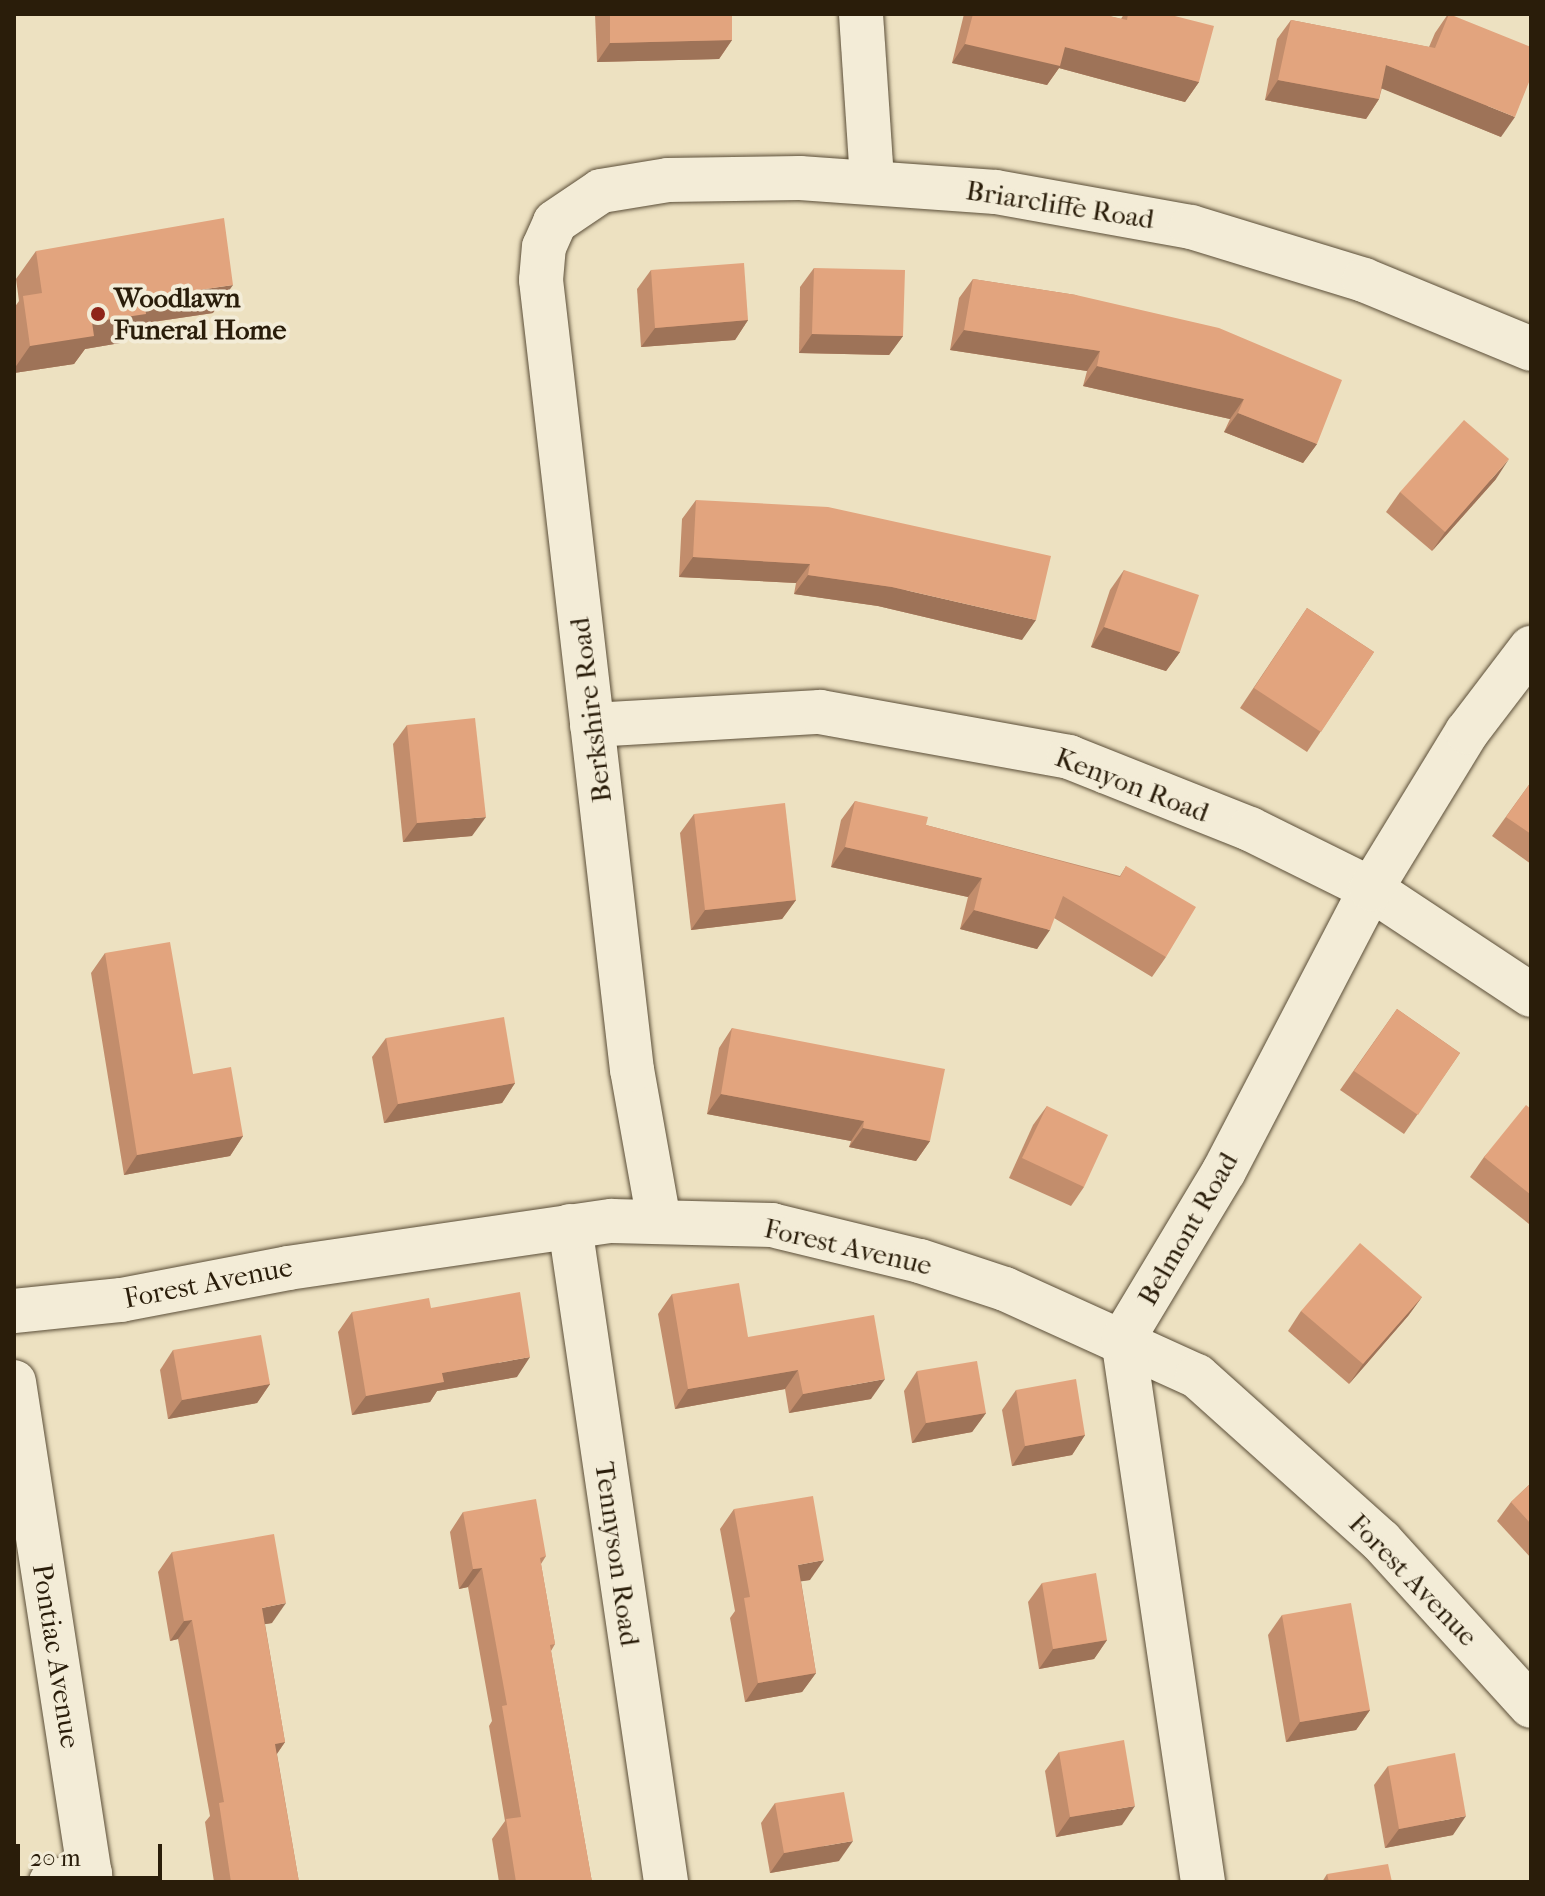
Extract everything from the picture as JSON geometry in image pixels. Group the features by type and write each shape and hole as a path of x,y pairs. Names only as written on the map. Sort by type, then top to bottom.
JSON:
{"street":[{"path":"861,14 872,181"},
{"name":"Briarcliffe Road","path":"572,206 601,191 668,180 872,181 996,192 1191,227 1364,280 1531,349"},
{"name":"Berkshire Road","path":"572,206 555,222 544,247 541,280 632,1070 659,1221"},
{"name":"Belmont Road","path":"1123,1339 1224,1171 1371,889 1467,732 1531,648"},
{"name":"Kenyon Road","path":"592,725 820,712 1069,757 1250,829 1371,889 1531,995"},
{"name":"Forest Avenue","path":"14,1311 121,1300 288,1268 570,1226 659,1221 772,1225 920,1261 1005,1289 1123,1339 1208,1386 1381,1541 1531,1706"},
{"name":"Tennyson Road","path":"570,1226 666,1882"},
{"path":"1123,1339 1203,1882"},
{"name":"Pontiac Avenue","path":"14,1382 77,1879"}],"building":[{"path":"610,14 732,14 732,40 610,43"},
{"path":"973,14 1101,14 1127,20 1128,14 1167,14 1214,26 1199,82 1065,47 1060,66 965,44"},
{"path":"1449,14 1531,47 1531,77 1515,117 1386,65 1379,99 1278,80 1291,20 1435,48"},
{"path":"224,218 233,285 144,298 146,314 92,322 94,336 30,346 23,296 42,293 36,251"},
{"path":"744,263 748,320 655,328 651,270"},
{"path":"814,268 905,270 903,336 812,334"},
{"path":"973,279 1076,295 1219,328 1342,380 1317,444 1238,413 1244,399 1097,366 1100,351 964,330"},
{"path":"1464,420 1509,459 1445,532 1400,492"},
{"path":"696,500 828,507 1051,556 1036,620 892,587 808,575 810,564 693,557"},
{"path":"1124,570 1199,595 1180,652 1104,627"},
{"path":"1307,608 1374,652 1321,732 1254,688"},
{"path":"475,718 486,817 417,823 407,725"},
{"path":"1531,782 1531,834 1506,817"},
{"path":"855,801 928,817 926,825 1120,877 1126,866 1196,907 1166,957 1063,896 1050,930 974,910 982,878 845,847"},
{"path":"785,803 796,900 705,910 694,814"},
{"path":"170,942 193,1074 231,1067 243,1136 137,1155 105,953"},
{"path":"1397,1009 1460,1053 1418,1115 1354,1071"},
{"path":"504,1017 515,1083 398,1104 386,1038"},
{"path":"732,1028 945,1069 930,1141 863,1128 864,1121 721,1094"},
{"path":"1526,1105 1531,1109 1531,1195 1484,1157"},
{"path":"1047,1106 1108,1135 1084,1187 1022,1158"},
{"path":"1360,1243 1422,1297 1363,1364 1301,1311"},
{"path":"739,1283 748,1337 874,1315 885,1379 803,1394 798,1370 688,1389 672,1294"},
{"path":"520,1292 530,1357 442,1373 444,1382 366,1396 352,1312 429,1298 431,1308"},
{"path":"261,1335 270,1384 182,1400 173,1350"},
{"path":"977,1361 986,1413 926,1423 917,1371"},
{"path":"1076,1379 1085,1435 1025,1446 1016,1390"},
{"path":"1531,1483 1531,1524 1511,1502"},
{"path":"813,1496 824,1560 798,1565 816,1673 758,1683 744,1598 750,1597 734,1509"},
{"path":"536,1499 546,1556 540,1558 555,1644 550,1645 592,1882 516,1882 506,1819 521,1817 502,1706 507,1705 482,1568 473,1569 463,1512"},
{"path":"274,1534 286,1603 262,1608 285,1742 275,1744 299,1882 231,1882 219,1803 224,1802 192,1620 184,1621 172,1552"},
{"path":"1096,1573 1107,1640 1053,1649 1042,1583"},
{"path":"1351,1603 1370,1710 1300,1722 1282,1615"},
{"path":"1124,1740 1135,1806 1070,1817 1059,1752"},
{"path":"1455,1753 1466,1816 1399,1829 1388,1766"},
{"path":"844,1792 853,1841 784,1853 775,1803"},
{"path":"1388,1864 1392,1882 1329,1882 1327,1874"}],"place":[{"name":"Woodlawn Funeral Home","path":"98,314"}]}
